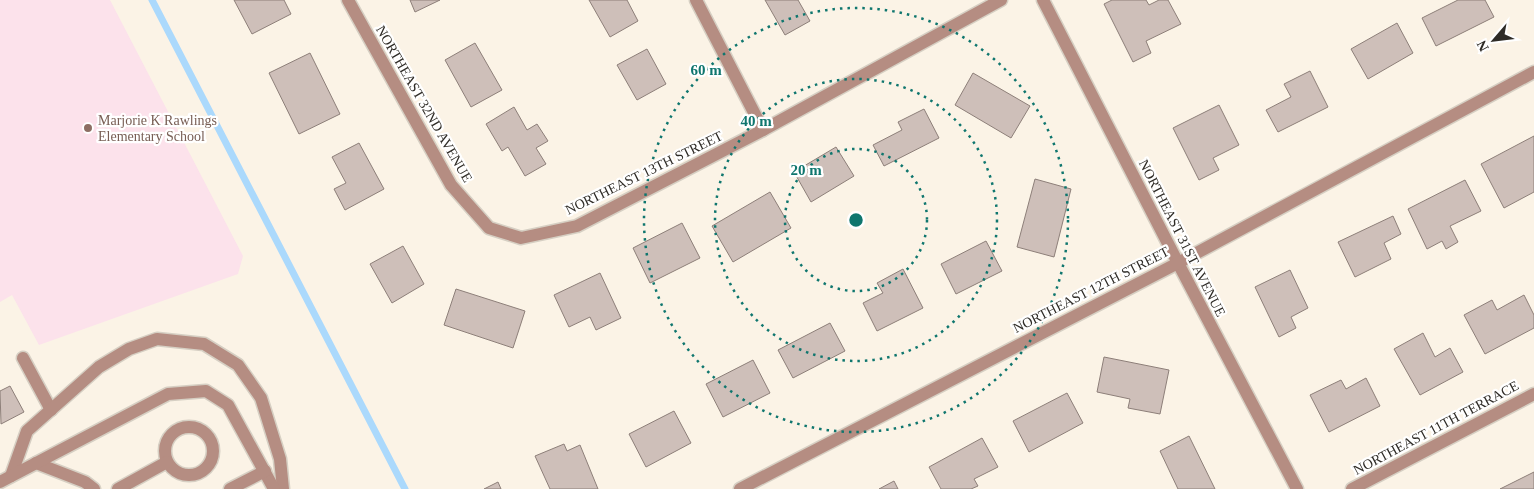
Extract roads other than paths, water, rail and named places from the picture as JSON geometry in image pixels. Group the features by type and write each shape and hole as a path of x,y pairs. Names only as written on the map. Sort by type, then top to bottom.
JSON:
{"street":[{"name":"NORTHEAST 32ND AVENUE","path":"348,0 451,185 489,228 505,233"},
{"path":"696,0 763,130"},
{"name":"NORTHEAST 13TH STREET","path":"505,233 521,238 577,226 763,130 1001,0"},
{"name":"NORTHEAST 31ST AVENUE","path":"1043,0 1297,489"},
{"name":"NORTHEAST 12TH STREET","path":"740,489 1178,263 1534,72"},
{"path":"6,479 27,431 99,367 129,349 157,339 204,344 238,365 261,398 280,459 283,489"},
{"path":"23,358 51,410"},
{"path":"6,479 168,394 206,391 228,405 274,489"},
{"name":"NORTHEAST 11TH TERRACE","path":"1352,489 1534,394"},
{"path":"118,489 167,462"},
{"path":"36,463 85,482 94,489"},
{"path":"230,489 264,471"}],"waterway":[{"path":"152,0 405,489"}],"place":[{"name":"Marjorie K Rawlings Elementary School","path":"88,128"}]}
